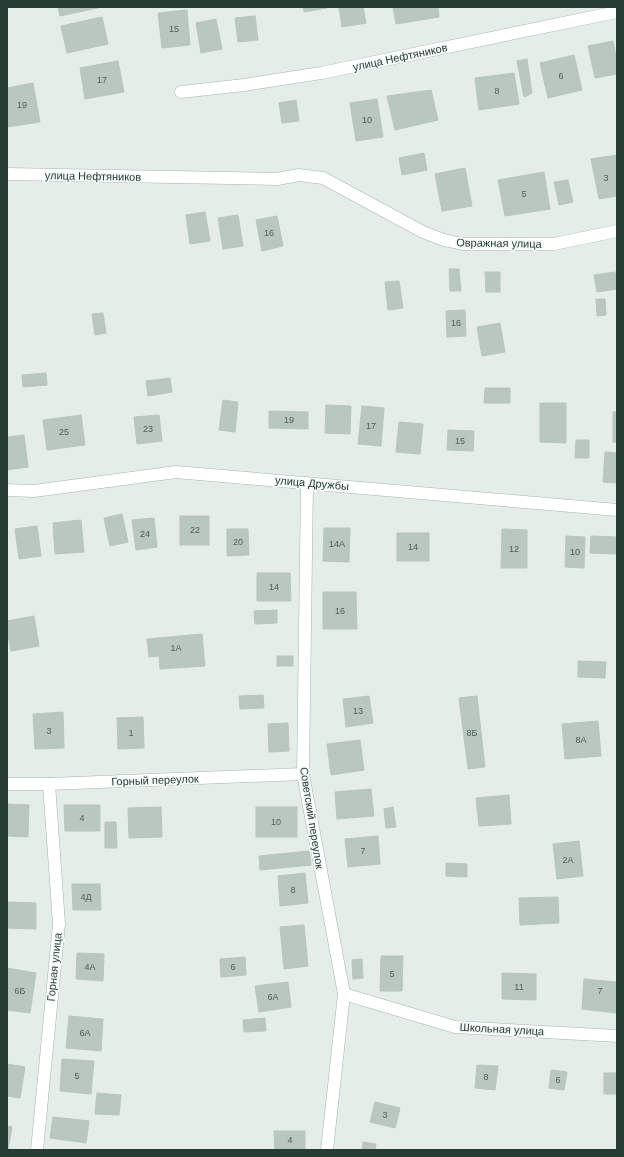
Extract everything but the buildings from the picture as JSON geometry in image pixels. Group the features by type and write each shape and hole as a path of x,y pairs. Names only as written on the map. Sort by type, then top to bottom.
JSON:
{"street":[{"name":"улица Нефтяников","path":"181,92 244,85 320,73 617,12"},
{"name":"улица Нефтяников","path":"7,174 277,179 299,175 323,178"},
{"name":"Овражная улица","path":"323,178 423,232 444,240 463,244 554,244 617,232"},
{"name":"улица Дружбы","path":"7,490 34,491 176,472 617,510"},
{"name":"Советский переулок","path":"307,483 303,774 344,994 327,1150"},
{"name":"Горный переулок","path":"7,784 49,784 303,774"},
{"name":"Горная улица","path":"37,1150 58,924 49,784"},
{"name":"Школьная улица","path":"344,994 454,1027 617,1036"}]}
